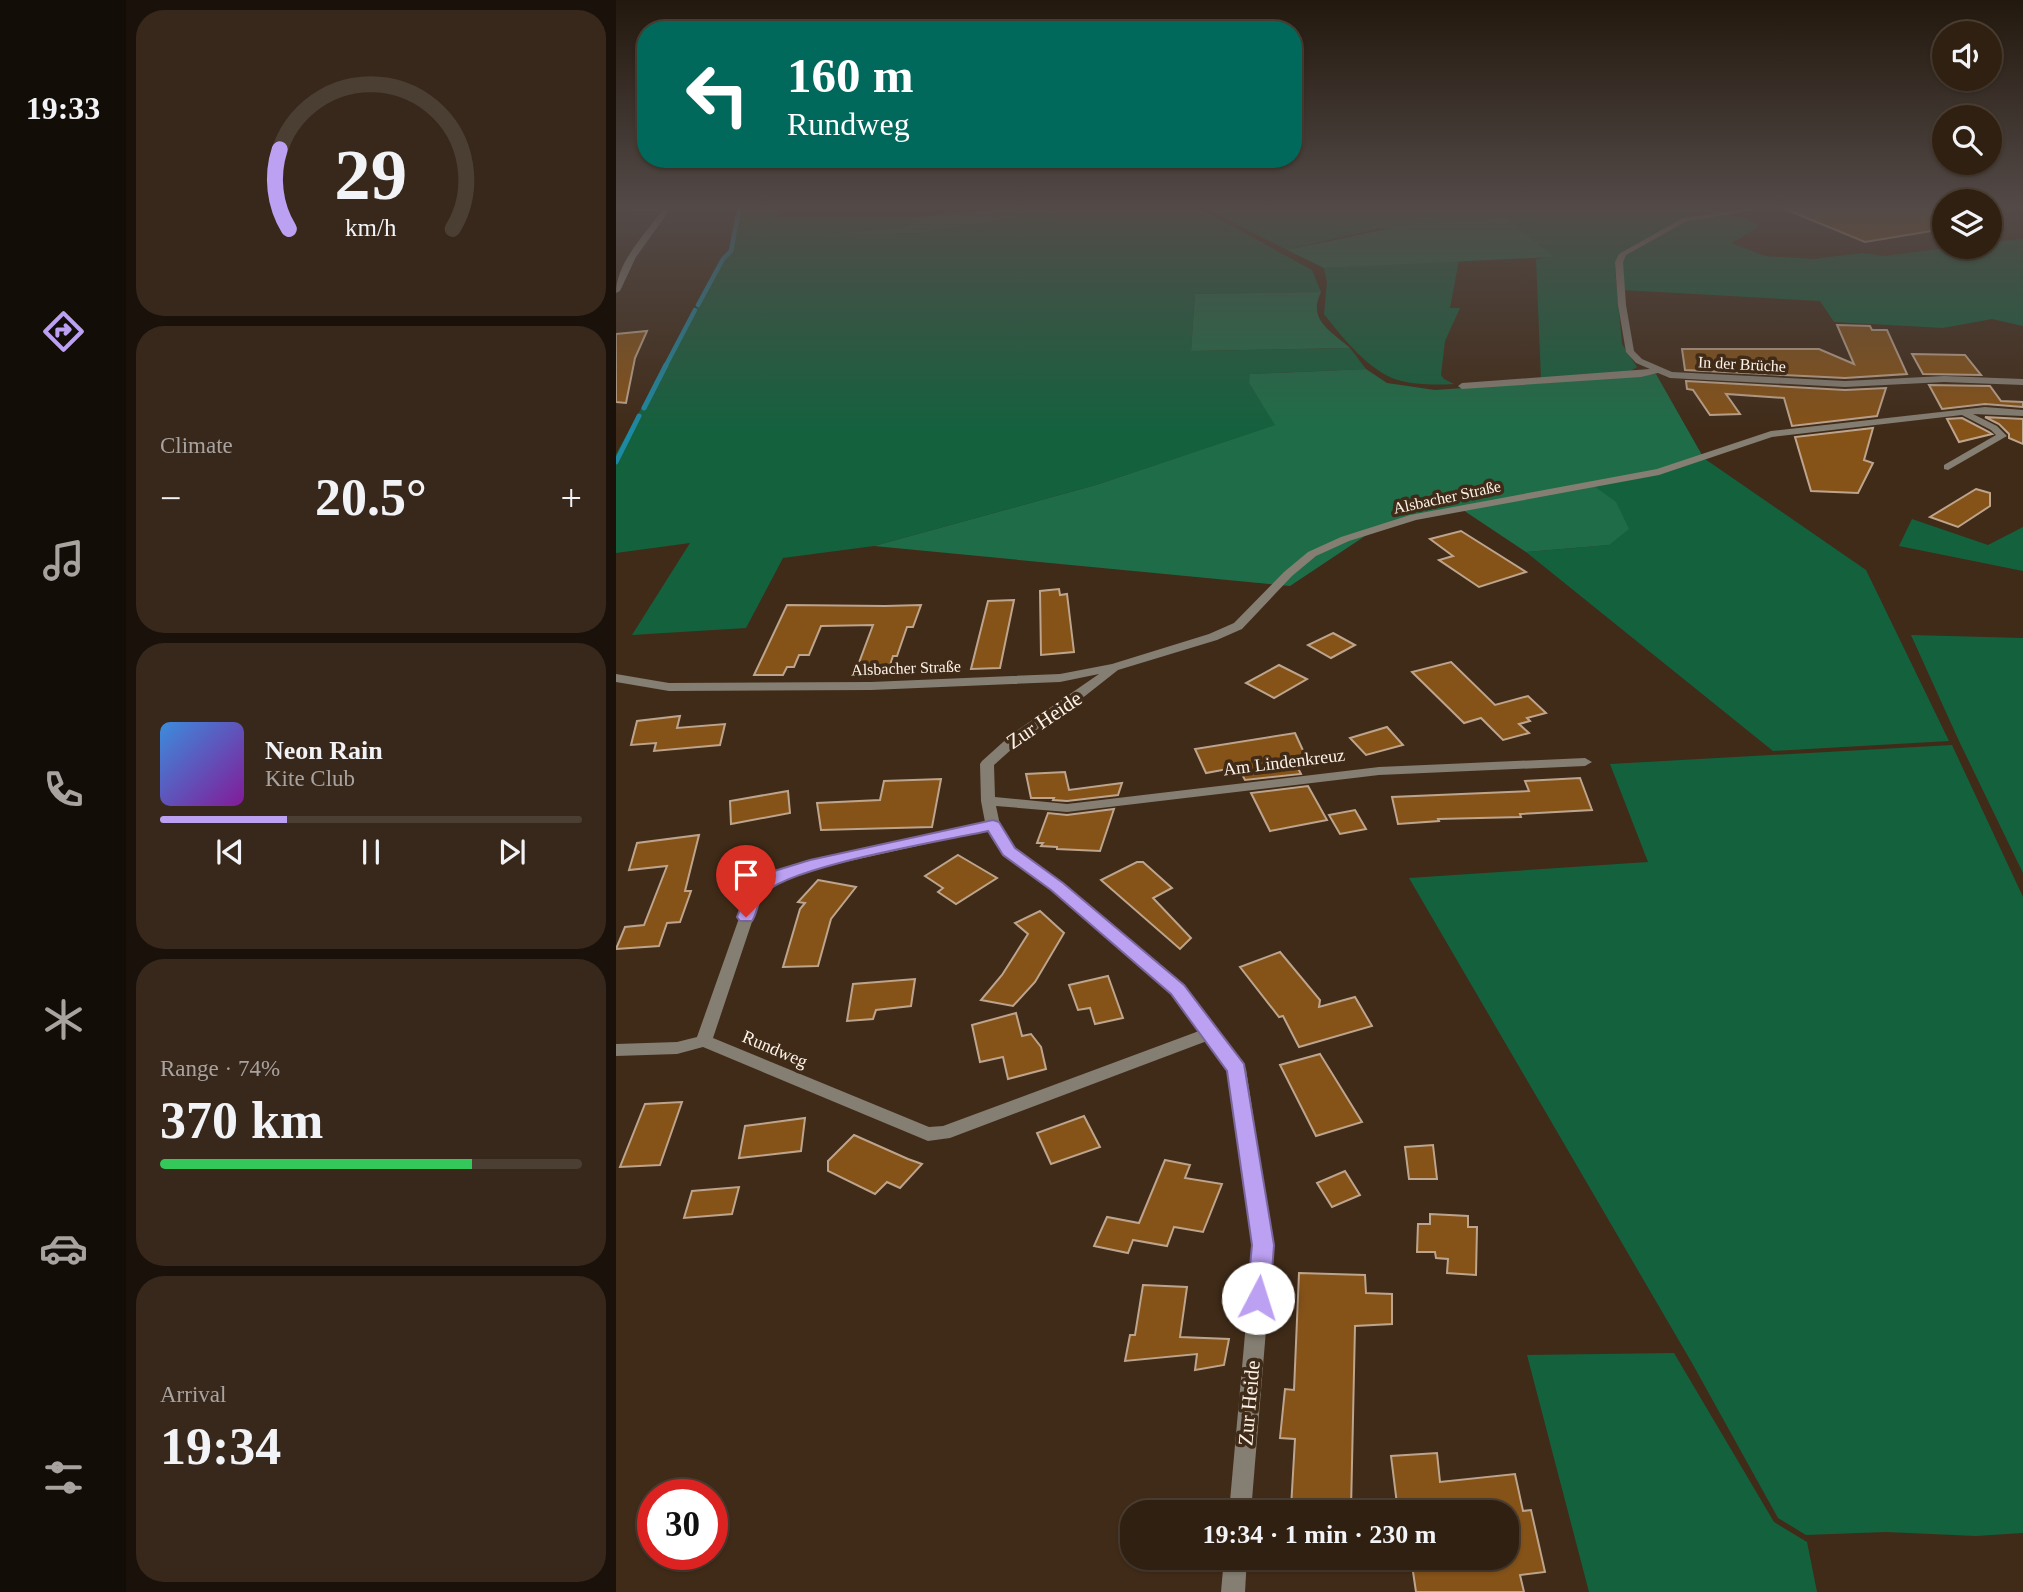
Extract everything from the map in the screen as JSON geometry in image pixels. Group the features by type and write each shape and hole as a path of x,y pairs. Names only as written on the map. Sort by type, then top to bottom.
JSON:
{"street":[{"path":"1620,283 1630,352 1639,361 1659,370"},
{"name":"In der Brüche","path":"1462,386 1642,374 1659,370 1670,374 1845,384 1944,379 2023,382"},
{"name":"Alsbacher Straße","path":"616,678 669,687 871,686 1059,678 1114,667 1213,637 1238,626 1288,574 1312,554 1345,539 1414,517 1659,472 1771,434 1986,410 2023,413"},
{"path":"1948,467 2002,436 1966,414"},
{"name":"Zur Heide","path":"1114,667 1089,690 1033,723 1006,743 987,764 988,801 993,825 1009,851 1057,887 1178,990 1237,1069 1263,1245 1241,1500"},
{"name":"Am Lindenkreuz","path":"988,801 1067,808 1367,772 1585,762"},
{"path":"616,1050 677,1048 704,1041 754,892 778,876 810,865 993,825"},
{"name":"Rundweg","path":"704,1041 928,1134 944,1133 1211,1032"},
{"path":"1233,1592 1235,1570"}],"green space":[{"path":"711,283 1317,283 1321,292 1195,294 1191,351 1350,348 1366,369 1251,374 1249,383 1276,425 1096,485 874,546 783,558 746,628 632,635 690,543 616,553 616,454"},
{"path":"1327,283 1455,283 1450,308 1460,308 1445,341 1441,375 1454,384 1412,383 1388,376 1357,353 1324,314"},
{"path":"1537,283 1616,283 1622,344 1637,367 1629,372 1541,379"},
{"path":"1622,283 2023,283 2023,326 1992,319 1943,328 1834,322 1820,301 1622,290"},
{"path":"1321,292 1317,302 1319,318 1350,348 1191,351 1195,294"},
{"path":"1366,369 1387,383 1435,390 1656,374 1702,455 1657,470 1413,516 1365,536 1290,586 874,546 1096,485 1275,425 1249,383 1250,374"},
{"path":"1705,459 1866,570 1949,741 1773,751 1526,552 1609,545 1594,486"},
{"path":"1594,486 1616,502 1629,529 1609,545 1526,552 1463,510"},
{"path":"1912,519 1988,545 2023,527 2023,571 1899,546"},
{"path":"1911,635 2023,638 2023,873 1959,741"},
{"path":"1952,745 2023,897 2023,1533 1976,1536 1886,1532 1806,1535 1778,1518 1692,1363 1409,878 1648,862 1610,764"},
{"path":"1674,1353 1774,1522 1807,1542 1817,1592 1589,1592 1527,1355"}],"building":[{"path":"1837,325 1870,326 1872,330 1887,330 1907,374 1845,378 1685,370 1682,349 1819,349 1854,364"},
{"path":"647,331 635,358 626,403 616,402 616,334"},
{"path":"1912,354 1965,355 1981,375 1923,374"},
{"path":"1686,381 1845,390 1886,388 1877,416 1792,426 1784,398 1726,394 1740,414 1710,415 1693,390 1687,389"},
{"path":"1929,385 1990,386 2001,401 2023,402 2023,407 1985,404 1942,409"},
{"path":"1985,417 2023,419 2023,444 2009,438 2009,434 1999,424"},
{"path":"1962,418 1992,434 1959,442 1947,419"},
{"path":"1873,428 1864,460 1873,463 1858,493 1811,491 1795,437"},
{"path":"1976,489 1990,493 1990,506 1958,527 1930,517"},
{"path":"1461,531 1526,572 1479,587 1439,560 1453,556 1430,539"},
{"path":"1059,589 1060,595 1067,594 1074,652 1041,655 1040,591"},
{"path":"1014,600 1000,668 971,669 988,601"},
{"path":"787,605 921,605 913,627 907,627 897,656 893,656 889,668 857,668 873,625 821,626 809,655 799,655 794,667 787,667 783,675 754,675"},
{"path":"1333,633 1355,645 1331,658 1308,645"},
{"path":"1451,662 1495,705 1528,696 1546,713 1527,718 1530,721 1519,724 1529,733 1503,740 1481,718 1464,723 1412,672"},
{"path":"1279,665 1307,679 1274,698 1246,683"},
{"path":"680,716 677,728 725,724 720,745 654,751 656,743 631,745 637,721"},
{"path":"1387,727 1403,745 1366,755 1350,738"},
{"path":"1295,733 1306,757 1293,759 1301,774 1245,780 1238,767 1206,773 1195,749"},
{"path":"1065,772 1069,790 1122,783 1118,795 1067,801 1031,798 1026,774"},
{"path":"1580,778 1592,810 1520,814 1521,817 1438,819 1439,821 1398,824 1392,797 1529,791 1525,781"},
{"path":"941,779 932,827 821,830 817,803 880,800 884,781"},
{"path":"1308,786 1327,820 1270,831 1251,793"},
{"path":"788,791 790,813 731,824 730,801"},
{"path":"1114,809 1100,851 1057,849 1037,843 1048,813 1067,815"},
{"path":"1355,810 1366,829 1340,834 1329,815"},
{"path":"699,835 685,891 691,891 680,922 667,923 659,946 616,949 625,927 644,925 667,866 629,870 637,843"},
{"path":"958,855 997,878 956,904 938,892 943,888 925,876"},
{"path":"1137,862 1143,862 1172,888 1153,898 1191,938 1180,949 1101,880"},
{"path":"818,880 856,887 831,919 818,966 783,967 800,909 805,903 798,902"},
{"path":"1040,911 1064,933 1035,982 1013,1006 981,1000 1002,975 1028,934 1015,923"},
{"path":"1280,952 1320,1000 1319,1007 1355,997 1372,1026 1299,1047 1283,1016 1279,1017 1240,967"},
{"path":"1108,976 1123,1018 1095,1024 1090,1008 1078,1010 1069,985"},
{"path":"915,979 911,1006 876,1010 873,1019 847,1021 853,984"},
{"path":"1016,1013 1022,1036 1031,1034 1041,1047 1046,1069 1008,1079 1003,1057 980,1062 972,1025"},
{"path":"1320,1054 1362,1122 1316,1136 1280,1065"},
{"path":"682,1102 660,1165 620,1167 645,1104"},
{"path":"1084,1116 1100,1147 1051,1164 1037,1133"},
{"path":"805,1118 801,1151 739,1158 745,1126"},
{"path":"854,1135 922,1164 900,1188 887,1182 875,1194 828,1171 828,1161"},
{"path":"1433,1145 1437,1179 1409,1179 1405,1147"},
{"path":"1165,1160 1190,1165 1185,1178 1222,1184 1203,1232 1174,1227 1167,1246 1133,1240 1128,1253 1094,1246 1107,1217 1139,1223"},
{"path":"1345,1171 1360,1195 1332,1207 1317,1183"},
{"path":"739,1187 732,1214 684,1218 692,1191"},
{"path":"1430,1214 1468,1216 1468,1227 1477,1227 1476,1275 1447,1273 1448,1259 1436,1258 1435,1252 1417,1252 1418,1224 1430,1224"},
{"path":"1299,1273 1365,1275 1366,1293 1392,1294 1392,1324 1355,1326 1351,1500 1291,1500 1295,1439 1280,1438 1285,1389 1294,1390"},
{"path":"1143,1285 1187,1287 1180,1337 1229,1339 1224,1365 1195,1370 1197,1354 1125,1361 1130,1335 1135,1335"},
{"path":"1437,1453 1440,1482 1515,1474 1523,1511 1531,1510 1545,1572 1520,1575 1524,1592 1416,1592 1413,1570 1519,1570 1519,1500 1396,1500 1391,1456"}],"waterway":[{"path":"698,305 710,283"},
{"path":"665,367 695,310"},
{"path":"644,408 666,365"},
{"path":"616,462 639,416"}],"route":[{"path":"746,917 754,892 778,876 810,865 993,825 1009,851 1057,887 1178,990 1237,1069 1263,1245 1258,1298"}]}
